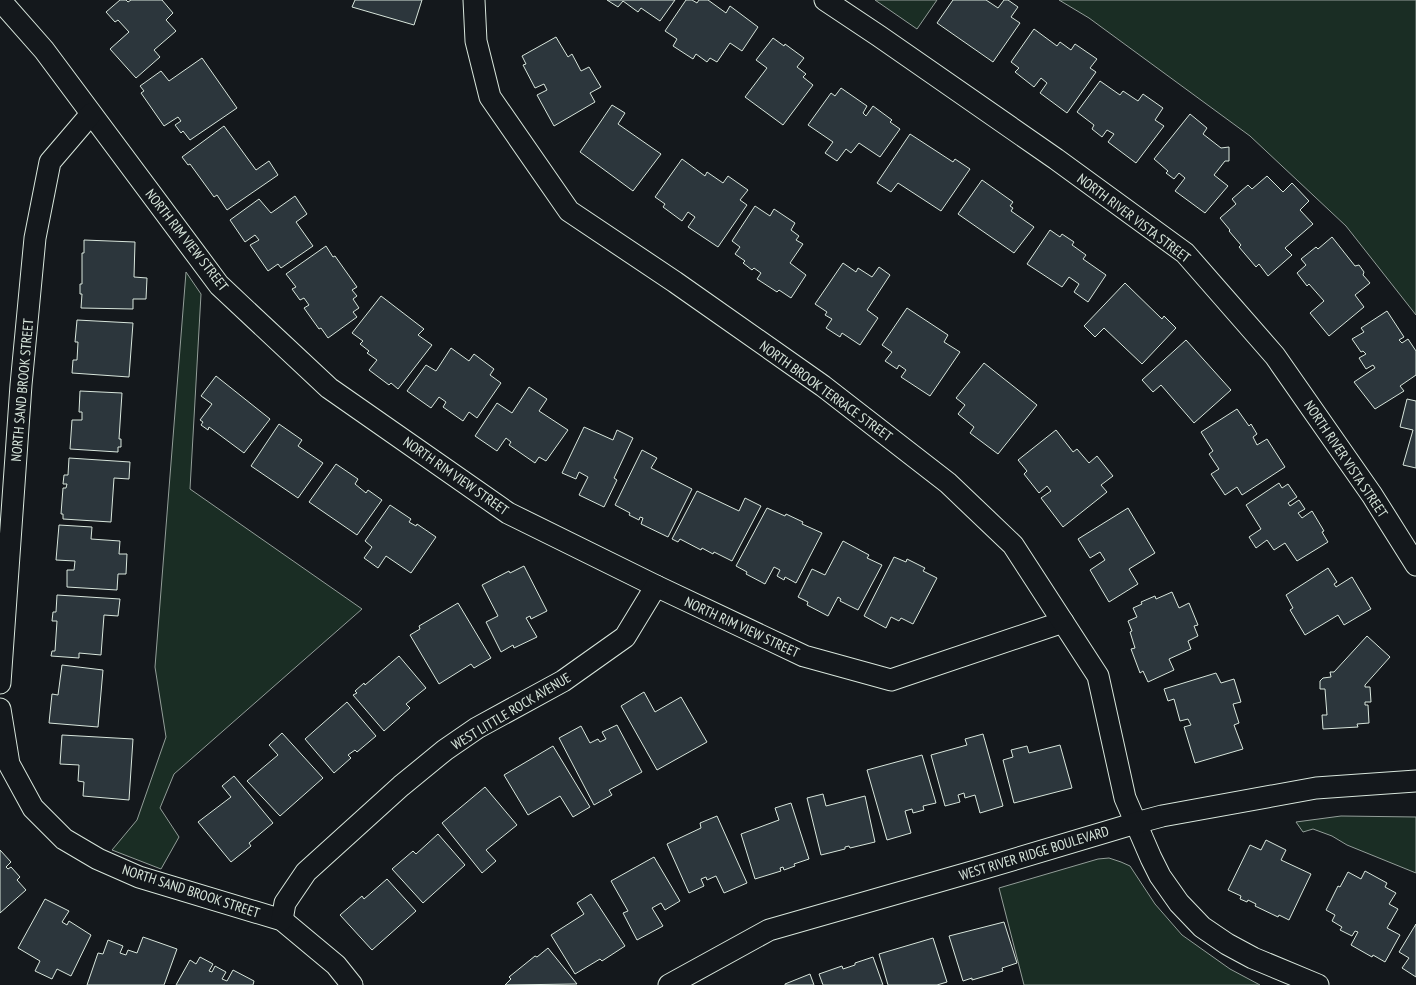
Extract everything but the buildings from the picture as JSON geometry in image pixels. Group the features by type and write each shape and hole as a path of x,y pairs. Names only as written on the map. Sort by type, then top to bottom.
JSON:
{"street":[{"name":"NORTH RIM VIEW STREET","path":"0,0 44,50 219,285 329,388 508,513 656,586 804,656 891,680 1064,622"},
{"name":"NORTH BROOK TERRACE STREET","path":"474,0 476,40 490,97 569,211 675,282 823,386 948,482 1014,545 1098,676 1125,798 1160,876 1179,904 1202,927 1227,944 1253,958 1318,985"},
{"name":"NORTH RIVER VISTA STREET","path":"825,0 886,40 1056,158 1185,253 1275,356 1372,495 1416,565"},
{"name":"NORTH SAND BROOK STREET","path":"0,683 21,385 35,238 50,162 91,114"},
{"name":"WEST LITTLE ROCK AVENUE","path":"282,920 285,903 306,872 401,786 446,750 477,728 564,681 625,637 656,586"},
{"name":"NORTH SAND BROOK STREET","path":"0,709 9,764 33,808 64,839 98,858 139,877 282,920 336,965 352,985"},
{"name":"WEST RIVER RIDGE BOULEVARD","path":"669,985 769,930 1136,823 1162,816 1316,788 1416,781"}],"green space":[{"path":"875,0 937,0 917,29"},
{"path":"1059,0 1416,0 1416,315 1346,226 1250,136 1089,18"},
{"path":"186,272 201,294 190,489 362,609 174,774 160,808 179,837 161,869 112,850 137,820 166,737 155,667"},
{"path":"1341,816 1416,817 1416,873 1347,845 1332,836 1313,829 1303,832 1296,822"},
{"path":"1109,858 1130,866 1155,904 1182,935 1230,969 1260,985 1024,985 999,888 1098,859"}]}
